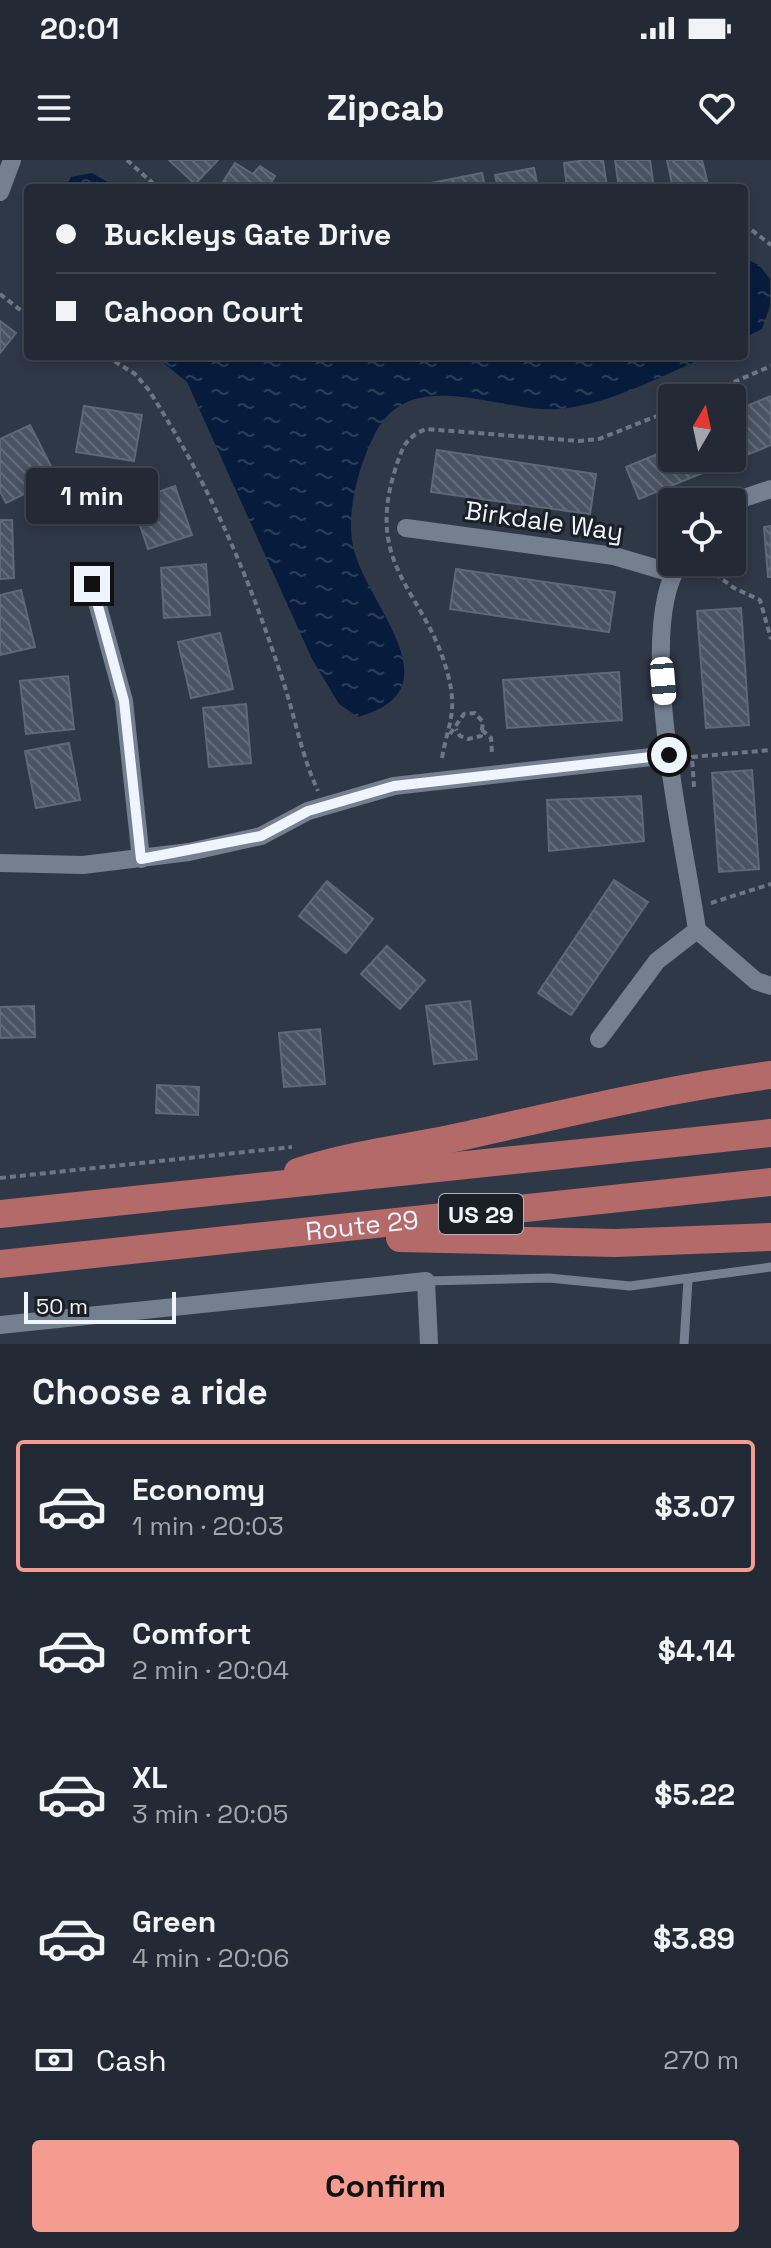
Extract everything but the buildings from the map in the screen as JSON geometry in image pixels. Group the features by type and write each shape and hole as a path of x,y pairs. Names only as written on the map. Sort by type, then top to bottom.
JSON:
{"main road":[{"path":"251,1188 342,1157 408,1148 641,1094 770,1076"},
{"name":"Route 29","path":"0,1214 771,1133"},
{"name":"Route 29","path":"0,1264 771,1182"},
{"path":"244,1238 615,1243 771,1237"}],"street":[{"path":"0,192 12,160"},
{"path":"746,497 771,489"},
{"name":"Birkdale Way","path":"406,528 658,564"},
{"path":"673,576 662,612 669,755 696,925 756,981 771,986"},
{"path":"92,584 124,701 141,859"},
{"path":"0,863 83,865 141,859 261,836 308,811 394,786 669,755"},
{"path":"599,1039 657,961 696,925"},
{"path":"0,1325 426,1281 429,1344"}],"lane":[{"path":"426,1281 549,1278 630,1286 771,1267"},
{"path":"684,1344 688,1280"}],"path":[{"path":"127,160 154,184"},
{"path":"748,226 769,239 771,245"},
{"path":"0,294 24,313"},
{"path":"112,360 135,374 148,389 216,504 240,558 282,678 301,755 319,793"},
{"path":"729,384 771,366"},
{"path":"718,576 734,588 760,600 771,639"},
{"path":"446,739 464,714 468,712 480,717 481,736 468,739 456,729"},
{"path":"482,730 491,738 492,753"},
{"path":"675,792 695,791 692,757 771,750"},
{"path":"696,925 710,903 771,884"}],"water":[{"path":"92,173 111,184 67,184 71,177"},
{"path":"748,260 759,265 770,279 770,306 762,329 748,336"},
{"path":"160,360 699,360 636,388 579,406 536,409 456,396 431,396 408,402 389,415 373,438 362,463 351,522 354,550 399,645 404,668 401,688 387,704 358,717 339,704 312,659 187,382"}],"route":[{"path":"92,584 124,701 141,859 261,836 308,811 394,786 504,771 669,755"}]}
